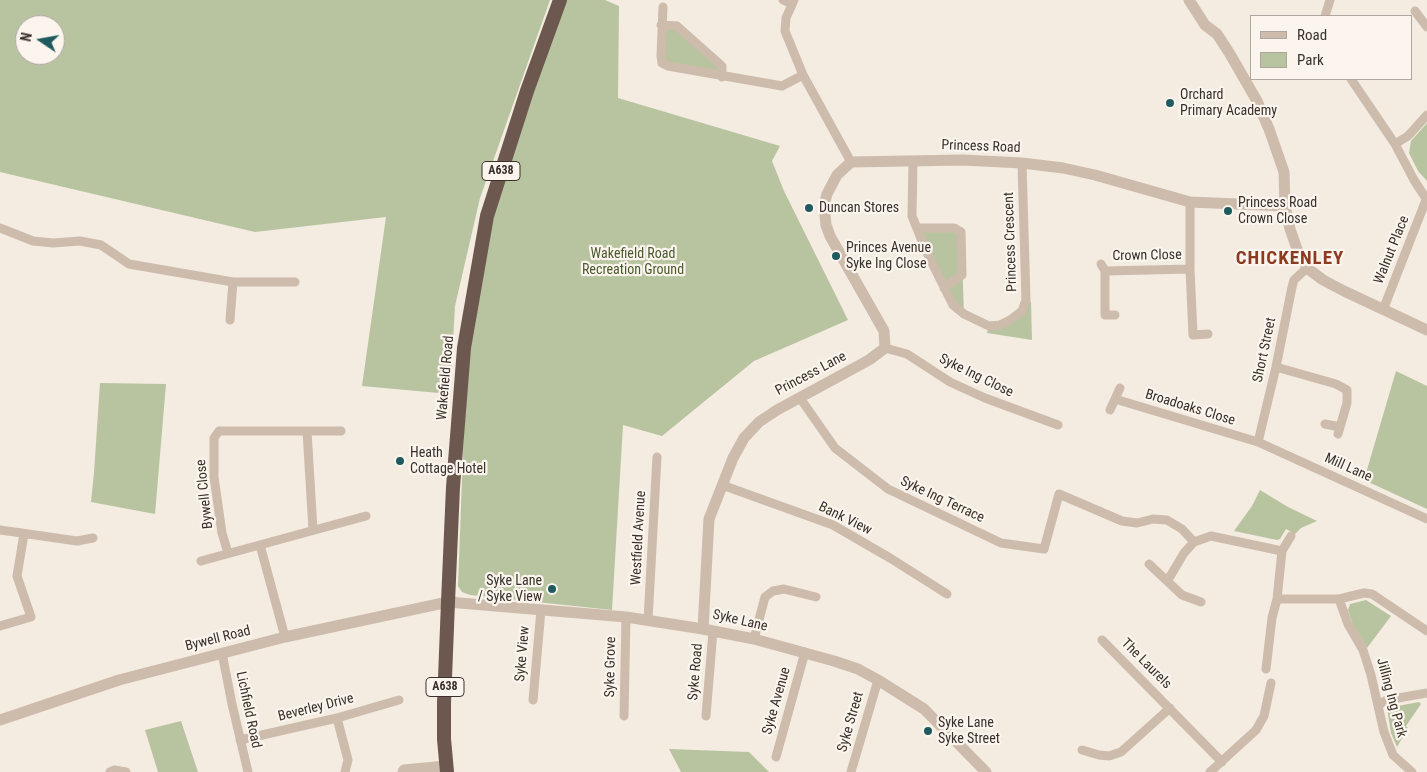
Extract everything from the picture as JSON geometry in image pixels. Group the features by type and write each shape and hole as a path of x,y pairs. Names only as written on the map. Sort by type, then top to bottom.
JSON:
{"highway":[{"name":"Wakefield Road","path":"446,769 444,703 448,602 453,487 464,348 486,216 527,91 560,0"}],"street":[{"path":"783,0 794,2 786,18 785,31 803,74 851,162 837,175 828,189 824,205 825,219 830,236 884,331 885,348"},
{"path":"1325,15 1330,0"},
{"path":"1191,1 1205,25 1217,34 1257,101 1284,172 1285,206 1292,236 1307,268 1323,280 1344,291 1427,330"},
{"path":"663,7 661,25 662,63 668,66 782,86 803,74"},
{"path":"1415,11 1427,27"},
{"path":"661,25 677,26 722,66 722,76"},
{"path":"1352,80 1396,144 1414,180 1427,200"},
{"path":"1396,144 1408,136 1427,115"},
{"name":"Princess Road","path":"851,162 963,160 1022,162 1095,175 1190,202 1285,206"},
{"name":"Princess Crescent","path":"913,161 912,216 926,251 953,305 964,314 989,326 1000,325 1022,311 1026,300 1022,162"},
{"name":"Walnut Place","path":"1382,310 1427,200"},
{"name":"Crown Close","path":"1190,202 1190,269 1193,334 1208,334"},
{"path":"0,228 33,241 47,243 92,242 101,245 129,264 233,282 295,282"},
{"path":"917,228 954,228 961,232 962,275 944,288"},
{"name":"Crown Close","path":"1115,314 1104,315 1103,268 1190,269"},
{"name":"Short Street","path":"1258,442 1276,367 1292,286 1294,280 1307,268"},
{"path":"230,320 233,282"},
{"name":"Princess Lane","path":"708,630 709,520 733,458 744,438 760,422 777,410 869,360 885,348"},
{"name":"Syke Ing Close","path":"885,348 908,354 950,382 985,398 1058,425"},
{"path":"1276,367 1336,384 1346,390 1347,403 1339,430 1325,424"},
{"path":"1110,410 1120,388"},
{"name":"Syke Ing Terrace","path":"800,398 835,448 874,479 888,489 1001,543 1044,549 1059,494 1122,522 1138,523 1153,519 1167,520 1182,529 1194,542"},
{"name":"Broadoaks Close","path":"1115,399 1258,442"},
{"name":"Bywell Close","path":"228,553 222,533 215,487 214,438 219,431 341,431"},
{"path":"307,431 313,530"},
{"name":"Mill Lane","path":"1258,442 1427,519"},
{"name":"Westfield Avenue","path":"648,620 657,457"},
{"name":"Bank View","path":"722,485 833,525 947,594"},
{"path":"201,561 366,516"},
{"path":"0,530 77,541 93,538"},
{"path":"0,626 31,617 17,576 24,534"},
{"path":"1168,580 1184,553 1194,542 1210,536 1282,551"},
{"path":"1266,669 1282,551 1291,536"},
{"path":"260,545 285,637"},
{"path":"1149,564 1182,595 1201,602"},
{"path":"754,639 765,596 773,591 784,588 816,597"},
{"path":"1277,599 1339,599 1364,593 1372,594 1427,631"},
{"name":"Jilling Ing Park","path":"1339,599 1348,624 1363,650 1384,732 1393,755 1412,772"},
{"name":"Syke Lane","path":"448,602 648,620 754,639 805,652 858,669 924,710 986,772"},
{"name":"Bywell Road","path":"0,720 119,680 285,637 448,602"},
{"name":"Syke View","path":"533,700 541,610"},
{"name":"Syke Grove","path":"624,716 626,617"},
{"name":"Syke Road","path":"706,716 708,630"},
{"name":"The Laurels","path":"1102,640 1222,762"},
{"name":"Syke Avenue","path":"776,757 805,652"},
{"name":"Lichfield Road","path":"222,653 240,740 244,771"},
{"name":"Syke Street","path":"851,772 878,680"},
{"path":"1210,772 1256,730 1264,716 1271,683"},
{"path":"1378,705 1387,700 1427,692"},
{"name":"Beverley Drive","path":"240,740 337,718 399,700"},
{"name":"The Laurels","path":"1082,750 1109,756 1122,752 1170,708"},
{"path":"337,718 348,760 345,772"},
{"path":"403,772 404,770 446,769"},
{"path":"110,772 114,770 126,772"}],"green space":[{"path":"0,0 550,0 480,198 455,306 450,394 362,386 386,217 255,232 0,172"},
{"name":"Wakefield Road Recreation Ground","path":"560,0 605,0 619,6 618,98 780,146 772,161 784,191 848,320 754,361 662,436 623,425 612,610 470,595 462,592 458,586 464,427 458,428 487,216"},
{"path":"661,25 677,26 722,66 722,77 662,63"},
{"path":"1427,123 1427,181 1418,171 1409,153 1411,141"},
{"path":"917,228 961,232 964,314 953,305"},
{"path":"1026,300 1031,302 1032,340 987,333 989,326 1010,320"},
{"path":"1396,371 1427,386 1427,509 1364,480"},
{"path":"100,383 166,384 155,514 91,502"},
{"path":"1260,490 1288,507 1317,521 1301,528 1295,534 1286,529 1280,539 1277,540 1234,531 1252,506"},
{"path":"1366,600 1391,616 1367,648 1353,625 1348,610 1350,604"},
{"path":"1419,702 1421,704 1406,726 1408,728 1397,747 1391,733 1387,708"},
{"path":"181,721 198,772 158,772 145,730"},
{"path":"669,749 749,752 769,772 681,772"}],"place":[{"name":"Orchard Primary Academy","path":"1170,103"},
{"name":"Duncan Stores","path":"809,208"},
{"name":"Princess Road Crown Close","path":"1228,211"},
{"name":"Princes Avenue Syke Ing Close","path":"836,256"},
{"name":"Heath Cottage Hotel","path":"400,461"},
{"name":"Syke Lane / Syke View","path":"552,589"},
{"name":"Syke Lane Syke Street","path":"928,731"}],"district":[{"name":"CHICKENLEY","path":"1290,259"}]}
